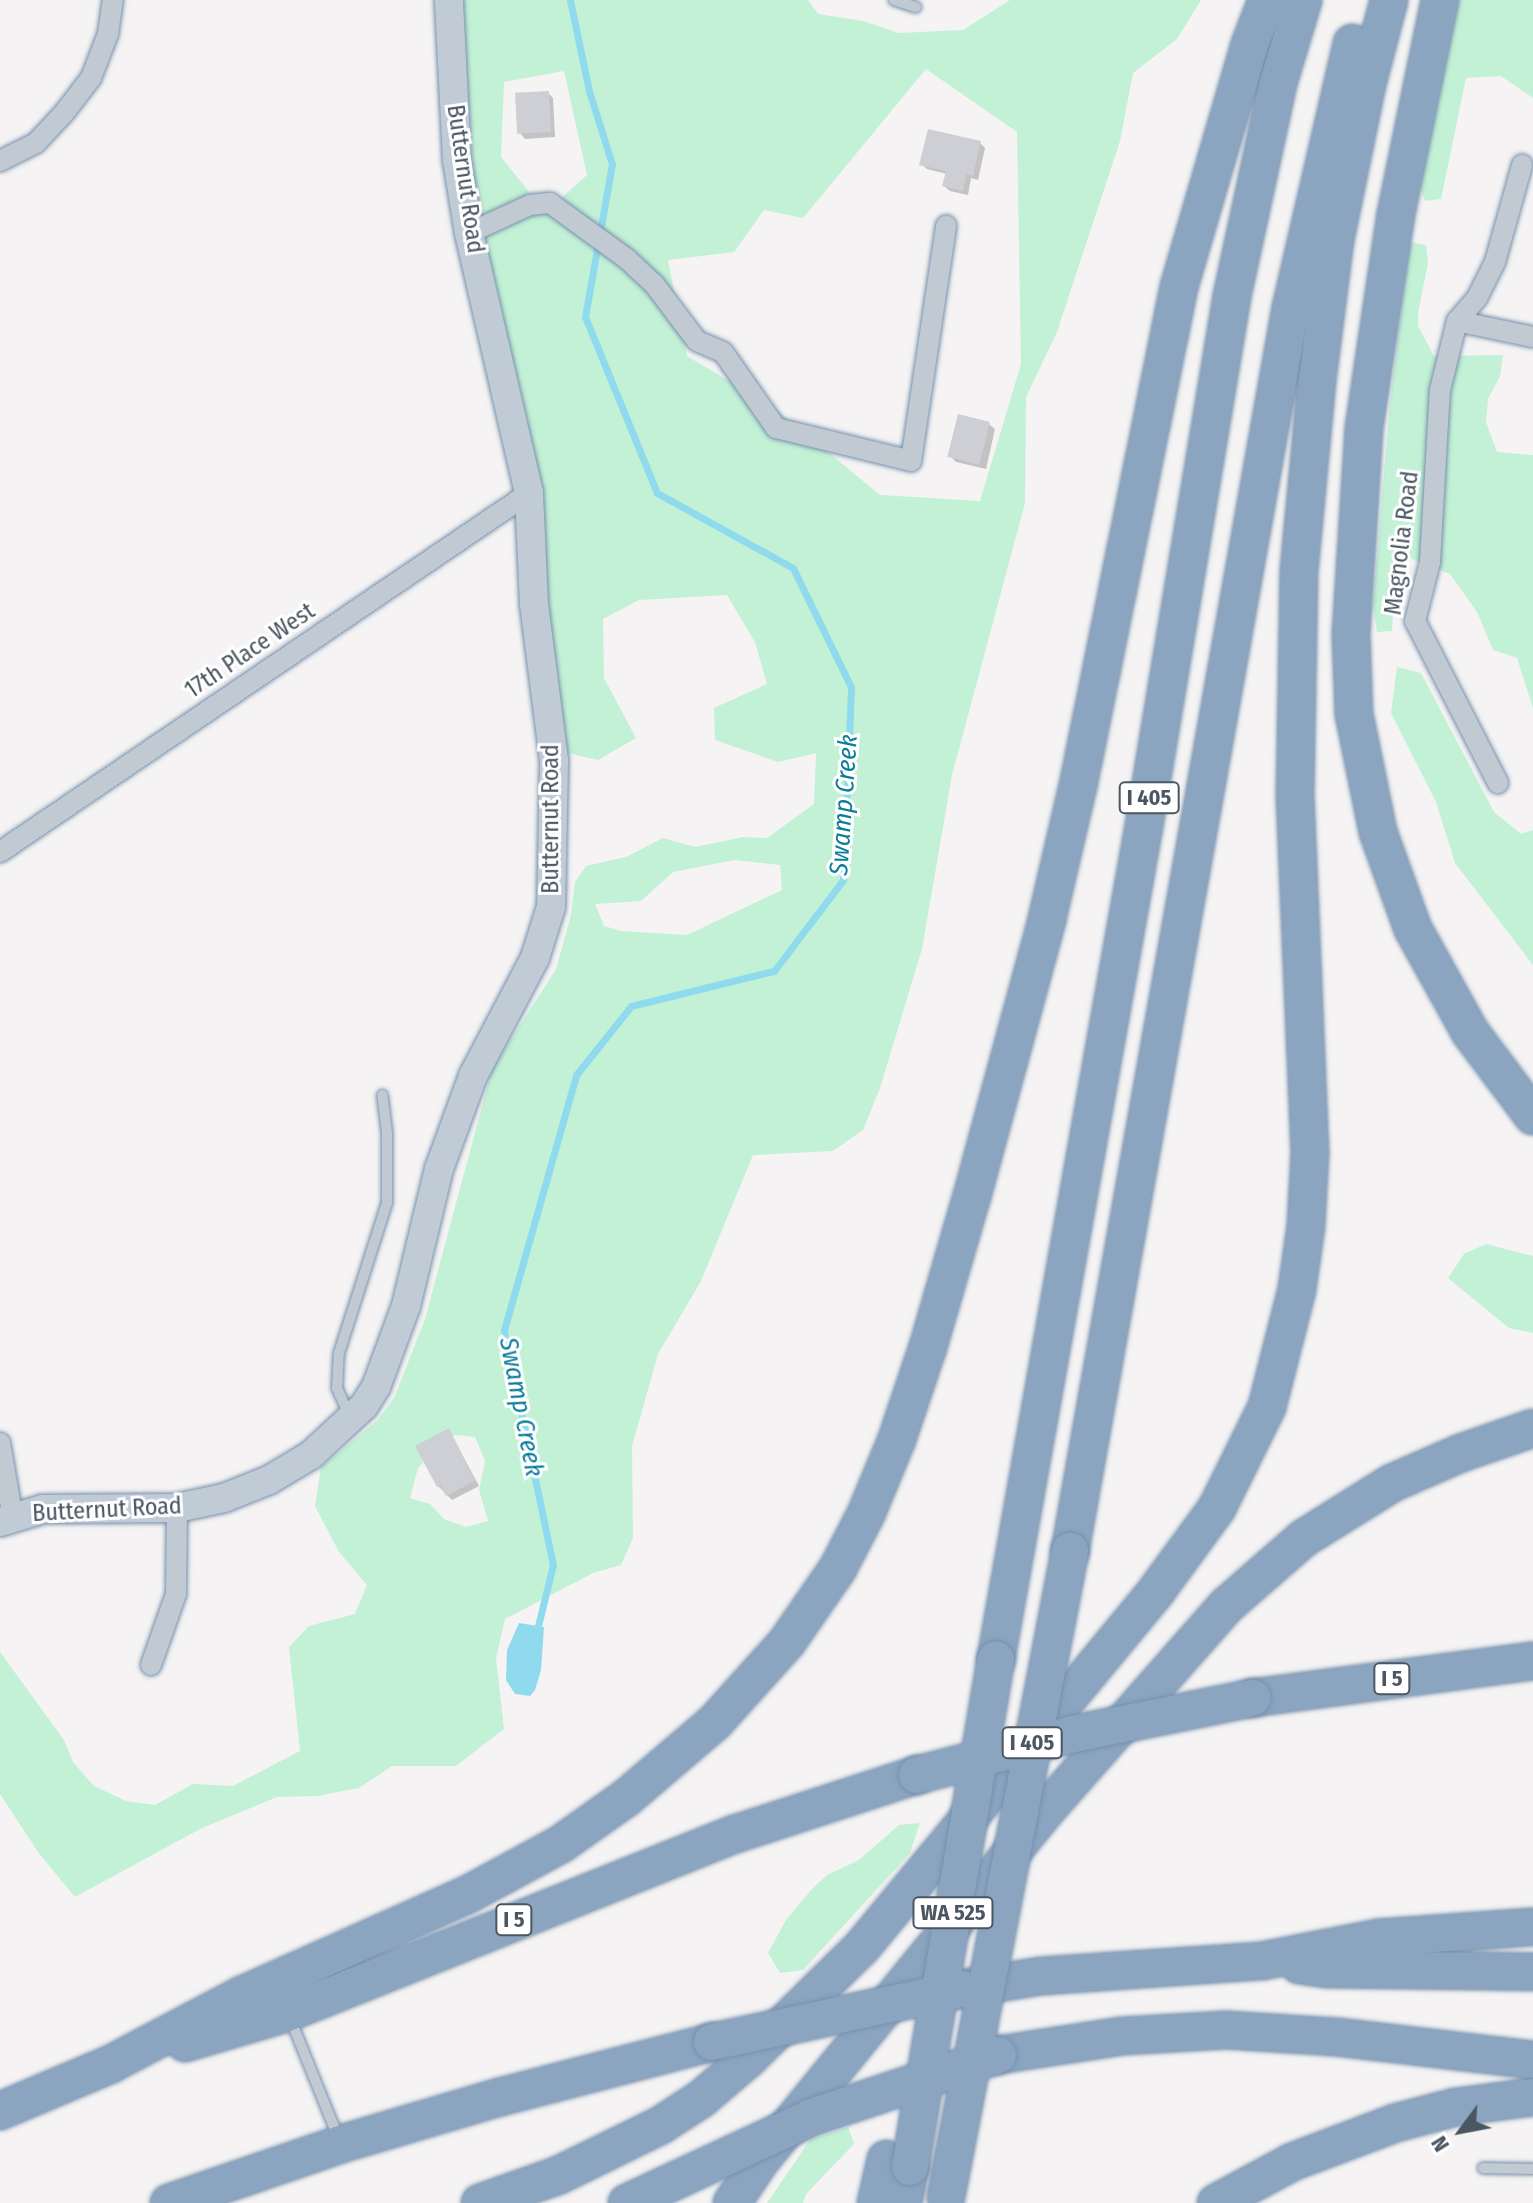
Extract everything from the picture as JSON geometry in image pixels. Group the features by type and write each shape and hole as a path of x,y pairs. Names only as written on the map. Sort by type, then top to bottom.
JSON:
{"highway":[{"path":"111,2064 242,1995 467,1895 518,1869 588,1826 667,1765 754,1682 838,1568 866,1514 897,1439 928,1347 988,1137 1047,919 1078,786 1179,287 1249,47 1267,0"},
{"name":"I 405","path":"898,2163 963,1796 1007,1599 1144,826 1232,296 1278,83 1303,0"},
{"name":"I 405","path":"994,1935 1070,1551 1291,308 1333,115 1364,0"},
{"path":"480,2203 559,2175 661,2125 701,2099 749,2058 862,1947 1157,1590 1217,1508 1267,1407 1297,1289 1306,1226 1310,1153 1295,797 1299,571 1317,380 1335,240 1367,84 1389,0"},
{"path":"1440,0 1396,214 1364,428 1351,634 1354,714 1378,832 1413,929 1470,1032 1533,1116"},
{"path":"732,2203 760,2161 1048,1808 1226,1606 1304,1538 1392,1483 1475,1447 1533,1428"},
{"name":"I 5","path":"0,2111 111,2064 287,2013 735,1834 917,1775 1073,1734 1252,1698 1533,1661"},
{"path":"169,2203 341,2144 500,2097 712,2042 961,1989 1041,1976 1262,1961 1378,1938 1533,1927"},
{"name":"WA 525","path":"946,2200 994,1935"},
{"path":"1262,1961 1329,1969 1533,1972"},
{"path":"627,2203 690,2170 812,2117 998,2055 1122,2036 1226,2030 1337,2037 1533,2060"},
{"path":"1216,2203 1292,2162 1395,2123 1456,2107 1533,2097"},
{"path":"876,2203 898,2163"},
{"path":"898,2163 903,2203"}],"street":[{"path":"0,161 36,143 91,78 108,34 113,0"},
{"name":"Butternut Road","path":"6,1520 43,1509 177,1508 224,1498 269,1480 311,1455 351,1421 376,1387 406,1306 439,1169 473,1076 535,958 551,907 554,760 534,604 529,493 469,233 457,160 449,0"},
{"path":"1522,165 1487,281 1457,321 1533,337"},
{"path":"469,233 530,205 550,203 627,259 654,284 697,341 723,352 776,428 911,461 946,226"},
{"name":"Magnolia Road","path":"1457,321 1440,390 1430,562 1415,621 1498,783"},
{"name":"17th Place West","path":"0,852 529,493"},
{"path":"0,1443 6,1520"},
{"path":"151,1665 176,1594 177,1508"}],"lane":[{"path":"894,0 916,7"},
{"path":"351,1421 337,1388 339,1353 387,1203 387,1133 382,1095"},
{"path":"287,2013 341,2144"},
{"path":"1483,2168 1533,2169"}],"green space":[{"path":"461,0 808,0 818,14 863,21 899,33 963,30 1010,0 1201,0 1177,39 1133,73 1120,141 1057,332 1026,397 1025,503 952,775 922,949 880,1088 863,1130 833,1151 753,1155 701,1281 658,1354 632,1446 633,1538 621,1565 593,1573 505,1619 496,1658 504,1729 456,1766 392,1766 359,1788 317,1796 277,1797 202,1828 75,1897 38,1852 0,1794 0,1652 64,1740 73,1762 94,1786 126,1801 155,1805 193,1784 233,1786 300,1751 289,1647 309,1626 355,1614 367,1585 339,1552 315,1506 321,1467 378,1420 395,1396 425,1319 492,1069 556,969 571,915 575,882 586,866 626,857 663,838 695,847 743,837 767,838 814,804 816,753 778,762 715,740 714,708 767,684 755,642 727,595 639,600 603,619 604,678 636,738 598,760 563,752 479,247","holes":["926,69 1017,132 1021,364 980,501 880,495 776,409 687,356 668,260 734,252 764,210 803,218","564,71 587,175 560,199 534,198 501,157 504,82","735,860 780,865 782,890 687,935 621,931 604,926 595,904 641,901 673,872","455,1435 475,1437 485,1461 479,1490 488,1521 466,1527 444,1519 430,1504 410,1498 418,1468 437,1447"]},
{"path":"1456,0 1533,0 1533,98 1501,76 1466,78 1441,199 1425,201 1420,187"},
{"path":"1410,242 1426,245 1428,263 1418,326 1434,356 1503,355 1500,376 1488,399 1486,422 1497,452 1533,455 1533,708 1517,658 1493,650 1477,612 1450,574 1406,557 1394,596 1392,631 1377,632 1373,605 1390,402"},
{"path":"1397,667 1421,673 1494,812 1521,834 1533,830 1533,965 1455,863 1436,802 1391,713"},
{"path":"1486,1244 1533,1256 1533,1333 1509,1328 1448,1278 1464,1254"},
{"path":"920,1823 910,1853 803,1970 780,1973 768,1953 786,1920 812,1889 827,1875 859,1860 899,1825"},
{"path":"848,2127 854,2144 806,2194 803,2203 767,2203 810,2140"}],"water":[{"path":"519,1623 544,1627 541,1670 530,1696 515,1694 506,1680 507,1650"}],"building":[{"path":"549,91 551,132 517,134 515,93"},
{"path":"928,129 981,141 973,176 966,174 963,191 942,186 946,171 919,165"},
{"path":"958,414 990,422 979,465 947,457"},
{"path":"449,1428 475,1481 446,1496 440,1485 437,1487 415,1446"}],"waterway":[{"name":"Swamp Creek","path":"536,1634 553,1565 504,1330 576,1075 631,1006 774,971 843,880 851,687 793,568 657,493 585,317 612,164 589,91 570,0"}]}
